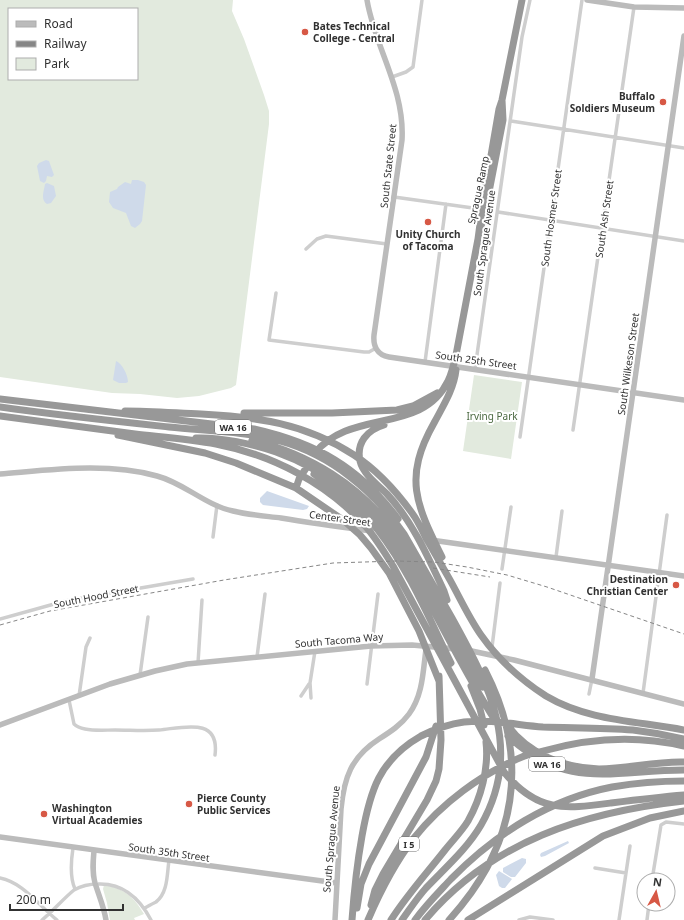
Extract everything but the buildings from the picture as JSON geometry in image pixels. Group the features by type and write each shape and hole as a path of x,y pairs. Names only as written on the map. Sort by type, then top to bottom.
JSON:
{"highway":[{"path":"516,0 519,15"},
{"name":"Sprague Ramp","path":"456,355 478,239 499,109 522,0"},
{"path":"296,488 306,468 321,446 338,433 359,426 412,413 428,404 438,396 448,381 456,355"},
{"path":"456,355 456,371 452,386 421,449 415,479 419,506 457,592"},
{"path":"100,411 332,413 397,410 422,402 439,391 448,381"},
{"name":"WA 16","path":"0,400 254,429 280,435 329,456 377,493 407,531 447,600 481,662 498,697 508,731 512,770 510,798 504,830 494,855 475,889 449,920"},
{"path":"428,404 422,411 413,416 374,428 368,432 363,439 359,450 360,462 362,467 390,498 412,527 447,600"},
{"path":"0,407 246,435 280,441 316,456 354,476 378,501 404,534 481,672 496,714 500,734 501,760 499,777 488,813 475,835 420,895 402,920"},
{"path":"172,412 251,417 290,426 313,434 354,454 393,490 414,516 478,630 489,645 510,668 546,696 569,707 599,716 684,730"},
{"name":"WA 16","path":"0,416 216,444 242,450 305,477 336,499 366,527 375,538 393,566 413,603 434,653 438,669 441,731 436,781 427,800 375,890 367,920"},
{"path":"180,428 253,440 278,447 303,457 338,481 362,504 398,547 460,660 480,709 485,730 487,746 483,782 468,821 401,904 391,920"},
{"path":"103,430 122,437 191,450 236,463 296,488 343,520 360,535 381,560 389,573 419,632 439,681"},
{"path":"176,439 204,438 268,449 285,455 355,490 371,505 398,537 497,710 511,730 526,744 548,758 571,766 599,769 665,762 684,762"},
{"path":"306,468 338,491 361,512 377,529 390,547 423,604 471,711"},
{"path":"413,603 504,772 521,790 539,801 562,808 584,807 684,795"},
{"name":"WA 16","path":"460,660 501,728 519,746 532,756 549,765 571,772 591,774 684,770"},
{"path":"353,920 361,884 368,864 426,757 440,717"},
{"path":"353,920 357,864 372,793 379,778 394,756 424,735 444,726 463,722 483,722 530,726 633,730 684,739"},
{"name":"I 5","path":"367,920 403,852 414,838 439,811 472,785 492,772 523,756 575,743 640,739 663,741 684,746"},
{"path":"415,920 434,897 474,857 507,831 537,814 569,799 611,787 651,782 684,781"},
{"path":"425,920 447,896 483,866 530,840 606,813 649,805 684,801"},
{"path":"468,920 603,836 650,818 684,811"}],"street":[{"name":"South State Street","path":"367,0 372,21 392,77 399,102 402,126 402,140 374,335 376,348"},
{"path":"392,77 413,67 422,0"},
{"name":"South Sprague Avenue","path":"475,369 522,37 530,0"},
{"name":"South Hosmer Street","path":"520,436 582,0"},
{"path":"587,0 634,7 684,8"},
{"name":"South Ash Street","path":"573,430 634,7"},
{"name":"South Wilkeson Street","path":"589,694 684,36"},
{"path":"511,121 684,148"},
{"path":"394,197 473,208"},
{"path":"425,362 446,204"},
{"path":"498,212 684,241"},
{"path":"306,249 317,239 326,236 387,244"},
{"path":"276,293 269,340 364,352 369,352 376,348"},
{"name":"South 25th Street","path":"376,348 384,356 684,400"},
{"name":"Center Street","path":"0,474 81,468 99,468 136,472 172,481 217,505 235,512 684,576"},
{"path":"213,537 217,505"},
{"path":"502,569 511,507"},
{"path":"556,557 562,511"},
{"path":"644,693 667,515"},
{"name":"South Hood Street","path":"0,619 65,601 193,579"},
{"path":"491,654 500,583"},
{"path":"257,657 265,594"},
{"path":"367,684 378,594"},
{"path":"198,663 202,600"},
{"path":"140,675 148,617"},
{"path":"79,696 86,647 90,638"},
{"name":"South Tacoma Way","path":"0,725 140,675 176,666 371,646 412,645 460,649 491,654 684,704"},
{"name":"South Sprague Avenue","path":"335,920 342,795 347,776 355,761 365,748 396,728 412,710 420,691 427,647"},
{"path":"311,698 310,683 315,651"},
{"path":"302,696 310,683"},
{"path":"69,700 74,724 79,728 91,730 152,730 198,727 207,730 213,736 216,744 215,755"},
{"path":"653,872 660,828 663,823 669,822 684,824"},
{"name":"South 35th Street","path":"0,837 336,883"},
{"path":"619,920 630,846"},
{"path":"73,848 71,862 75,890"},
{"path":"94,851 92,868 95,884 102,900 106,920"},
{"path":"145,908 155,902 162,894 166,883 169,860"},
{"path":"595,868 626,873"},
{"path":"0,878 9,880 22,888 57,920"},
{"path":"42,920 75,890 86,885 95,884 113,885 131,894 145,908 151,920"},
{"path":"519,920 530,917 553,920"}],"green space":[{"path":"0,0 233,0 232,11 244,39 269,111 269,124 236,385 231,388 199,396 177,398 112,393 0,377"},
{"name":"Irving Park","path":"474,375 522,382 511,459 463,451"},
{"path":"104,885 117,888 128,894 144,914 134,918 135,920 110,920 103,889"}],"water":[{"path":"46,160 49,161 54,175 52,177 47,176 44,183 40,181 37,166 39,163"},
{"path":"132,180 144,182 146,185 142,221 135,228 131,226 126,213 113,208 109,202 110,192 117,189 125,182 131,184"},
{"path":"47,183 54,186 56,196 51,203 47,204 43,195 45,184"},
{"path":"116,361 124,370 128,382 119,383 113,380"},
{"path":"267,491 309,506 307,509 303,510 263,505 260,502 260,498"},
{"path":"568,841 569,843 541,857 541,853"},
{"path":"522,858 526,859 526,863 515,877 511,877 503,872 503,868"},
{"path":"499,871 512,879 505,888 499,886 496,875"}],"railway":[{"path":"0,625 50,611 224,580 333,563 396,561 434,562 507,575 547,587 684,634"},
{"path":"433,568 490,577"}],"place":[{"name":"Bates Technical College - Central","path":"305,32"},
{"name":"Buffalo Soldiers Museum","path":"663,102"},
{"name":"Unity Church of Tacoma","path":"428,222"},
{"name":"Destination Christian Center","path":"676,585"},
{"name":"Pierce County Public Services","path":"189,804"},
{"name":"Washington Virtual Academies","path":"44,814"}]}
